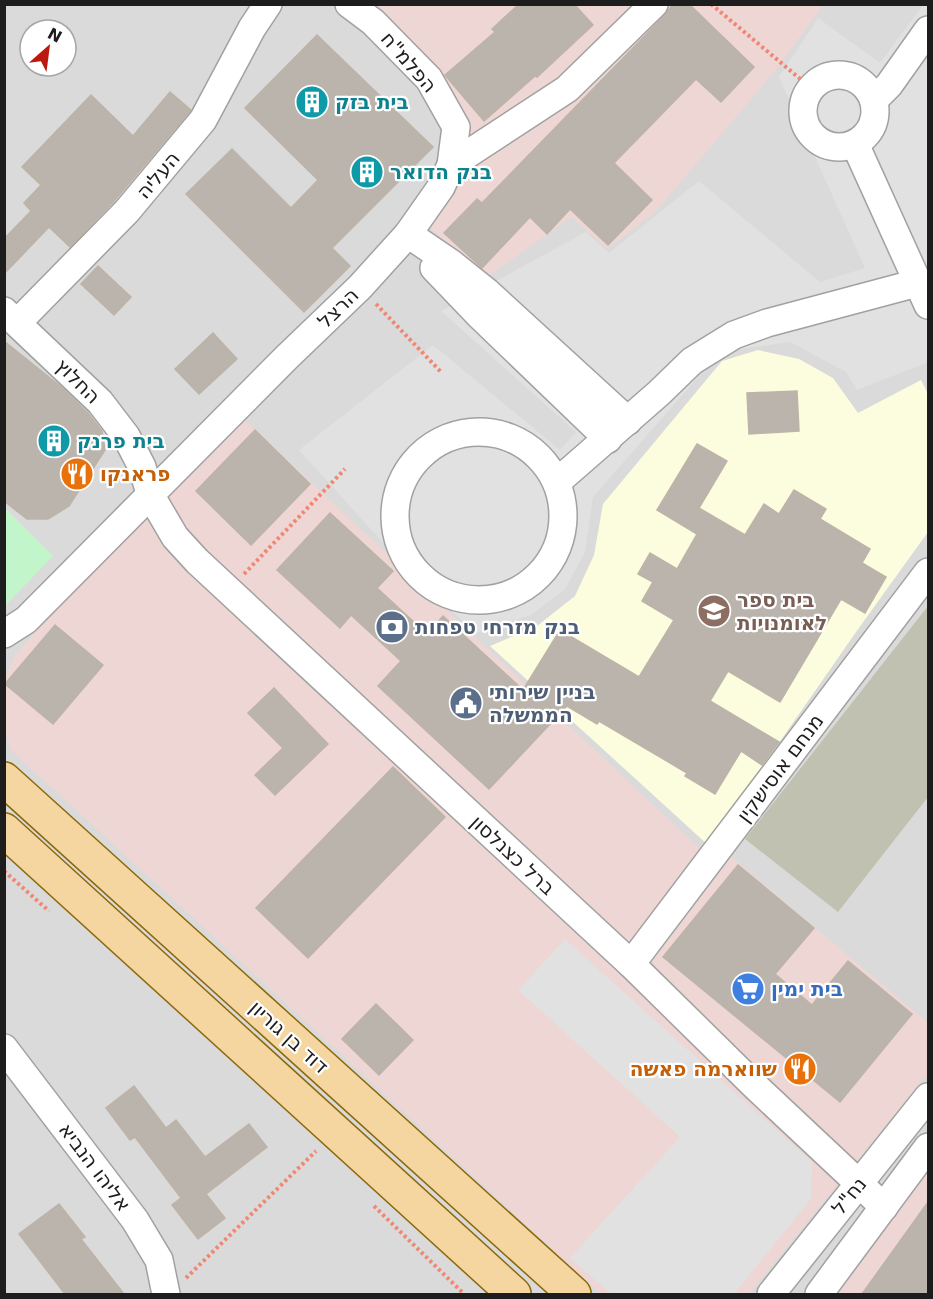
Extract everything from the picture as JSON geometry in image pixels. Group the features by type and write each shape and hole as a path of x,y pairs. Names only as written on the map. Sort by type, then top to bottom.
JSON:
{"main road":[{"name":"דוד בן גוריון","path":"13,787 574,1294"},
{"name":"דוד בן גוריון","path":"4,830 514,1294"}],"street":[{"name":"העליה","path":"11,316 127,212 203,120 252,28 268,4"},
{"name":"הפלמ\"ח","path":"349,4 373,22 429,79 456,127 451,165"},
{"name":"הרצל","path":"4,656 15,627 151,496 287,357 360,287 408,234 441,187 451,165 567,88 654,4"},
{"path":"874,100 890,85 928,30"},
{"path":"829,76 851,77 861,82 869,90 874,100 876,110 871,130 855,144 831,147 820,142 811,134 805,123 803,111 805,99 811,88 829,76"},
{"path":"557,482 693,361 734,335 767,323 923,294 855,144"},
{"path":"408,234 488,292 628,421"},
{"path":"408,234 436,270 478,314 608,439"},
{"name":"החלוץ","path":"11,316 106,410 126,436 142,467 151,496"},
{"path":"488,432 517,440 540,457 557,482 564,508 562,534 553,560 536,580 513,594 487,601 460,599 435,588 414,571 400,548 394,522 398,492 411,466 432,446 459,434 488,432"},
{"name":"ברל כצנלסון","path":"151,496 175,537 228,591 631,964 755,1086 884,1207"},
{"name":"מנחם אוסישקין","path":"631,964 928,572"},
{"path":"4,765 13,787"},
{"name":"אליהו הנביא","path":"4,1048 135,1220 176,1286"},
{"name":"נח\"ל","path":"771,1294 928,1097"},
{"name":"נח\"ל","path":"819,1294 928,1147"}],"path":[{"path":"711,4 811,88"},
{"path":"360,287 442,373"},
{"path":"228,591 345,469"},
{"path":"176,1286 336,1131"}],"shaded area":[{"path":"375,4 823,5 775,71 655,212 607,249 572,217 484,279 415,213 467,143 435,73"},
{"path":"5,5 928,5 928,1294 5,1294"},
{"path":"923,5 928,5 928,362 857,390 846,372 790,342 720,352 593,497 585,552 565,589 531,615 476,633 416,579 299,450 433,345 560,450 576,432 441,311 586,232 609,253 699,181 820,282 865,268 779,77 818,18 880,63"},
{"name":"בית ספר לאומנויות","path":"758,350 799,359 833,378 858,413 921,380 928,394 928,532 708,845 490,646 537,626 575,596 594,555 603,504 722,361"},
{"path":"243,418 700,849 729,855 928,1023 928,1073 749,1294 601,1294 11,750 5,732 4,682 14,657 40,626"},
{"path":"928,606 928,797 838,912 745,839"},
{"path":"565,939 812,1162 811,1199 734,1294 611,1294 570,1258 680,1137 518,990"},
{"path":"928,1162 928,1294 832,1294"}],"green space":[{"path":"5,508 53,556 4,606"}],"building":[{"path":"519,4 574,4 593,25 537,77 535,76 484,121 445,75 495,32 492,29"},
{"path":"673,4 689,4 754,67 721,102 696,79 614,163 652,200 608,245 570,209 547,234 530,217 482,268 444,233 477,199 482,203 665,15"},
{"path":"317,35 433,147 332,248 350,266 304,312 186,194 232,149 291,208 318,180 245,108"},
{"path":"170,92 191,110 115,200 70,247 49,227 4,274 4,239 31,211 24,203 41,185 22,167 91,95 133,136"},
{"path":"98,266 131,297 114,315 81,284"},
{"path":"213,333 237,359 199,394 175,369"},
{"name":"בית פרנק","path":"4,341 60,386 88,413 102,431 105,450 69,506 48,519 27,519 4,501"},
{"path":"797,391 799,431 749,434 747,393"},
{"path":"255,430 310,484 251,545 196,491"},
{"path":"697,444 727,461 699,508 745,535 764,504 779,514 794,490 826,509 820,519 870,549 862,563 886,577 865,613 841,599 780,702 728,671 710,701 779,742 762,765 741,751 715,794 685,776 687,773 599,721 597,724 567,706 489,789 378,686 401,661 351,615 340,628 277,570 330,513 393,571 377,588 427,634 443,616 523,690 560,630 639,677 674,620 642,601 653,582 638,574 650,553 677,569 697,534 657,510"},
{"path":"55,625 103,665 53,724 5,684"},
{"path":"274,688 328,744 275,795 255,775 283,748 248,713"},
{"path":"393,767 445,817 308,958 256,908"},
{"name":"בית ימין","path":"738,865 814,928 775,974 812,1005 848,961 912,1014 840,1102 663,957"},
{"path":"376,1004 413,1040 379,1075 342,1039"},
{"path":"134,1086 166,1128 176,1120 205,1157 249,1124 267,1147 206,1194 225,1218 198,1239 172,1205 181,1198 135,1137 130,1140 106,1108"},
{"path":"928,1202 928,1294 862,1294"},
{"path":"59,1204 85,1237 81,1239 124,1294 65,1294 19,1234"}],"place":[{"name":"בית בזק","path":"312,102"},
{"name":"בנק הדואר","path":"367,172"},
{"name":"בית פרנק","path":"54,441"},
{"name":"פראנקו","path":"77,474"},
{"name":"בית ספר לאומנויות","path":"714,611"},
{"name":"בנק מזרחי טפחות","path":"392,627"},
{"name":"בניין שירותי הממשלה","path":"466,703"},
{"name":"בית ימין","path":"748,989"},
{"name":"שווארמה פאשה","path":"800,1069"}]}
